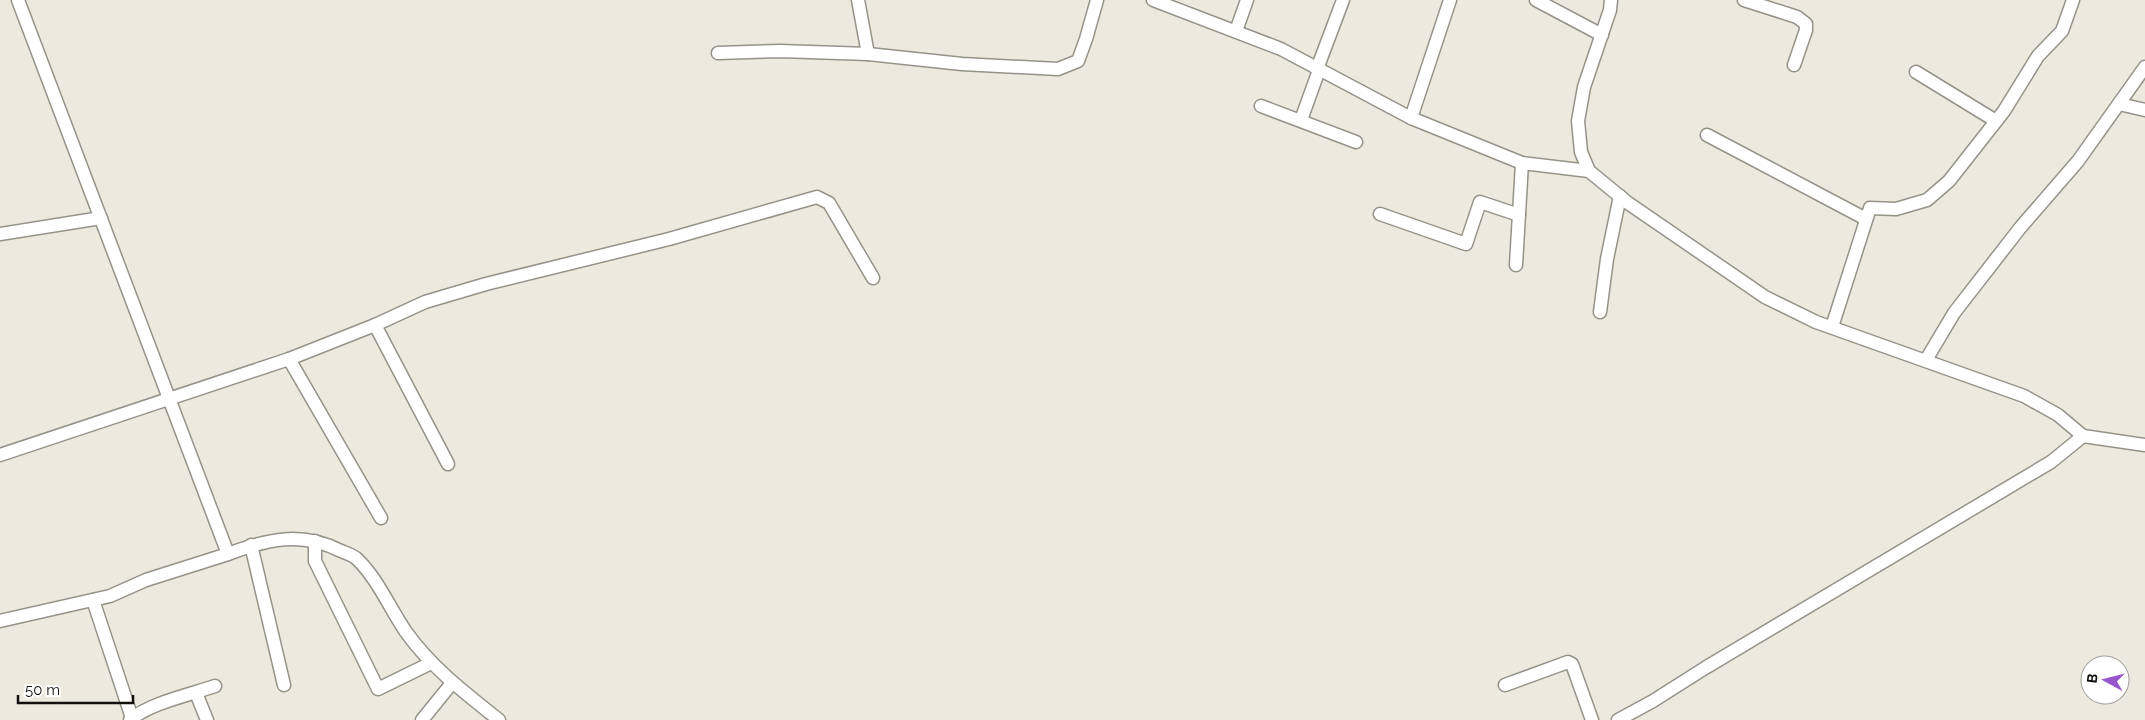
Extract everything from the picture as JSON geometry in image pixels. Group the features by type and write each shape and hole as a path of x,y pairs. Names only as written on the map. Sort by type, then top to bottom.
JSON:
{"street":[{"path":"18,0 228,554"},
{"path":"858,0 868,54"},
{"path":"718,53 780,51 868,54 962,64 1058,69 1078,61 1097,0"},
{"path":"1153,0 1281,49 1411,118 1522,163 1589,171"},
{"path":"1236,31 1247,0"},
{"path":"1301,120 1342,0"},
{"path":"1411,118 1450,0"},
{"path":"1536,0 1602,35"},
{"path":"1611,0 1610,10 1584,87 1578,121 1581,152 1589,171 1692,249 1765,297 1816,322 2024,396 2058,415 2083,436 2145,445"},
{"path":"1744,0 1797,17 1806,24 1806,30 1794,65"},
{"path":"1832,327 1870,208 1896,209 1927,200 1949,181 1996,121 2038,56 2062,31 2073,0"},
{"path":"1926,360 1954,313 2020,228 2078,161 2145,67"},
{"path":"1916,72 1996,121"},
{"path":"2119,104 2145,110"},
{"path":"1261,106 1356,142"},
{"path":"1707,135 1866,219"},
{"path":"1516,265 1522,163"},
{"path":"1600,312 1607,259 1620,196"},
{"path":"0,455 289,359 375,325 425,302 486,284 669,238 817,197 829,203 873,278"},
{"path":"1380,214 1466,244 1480,202 1519,215"},
{"path":"0,234 101,218"},
{"path":"375,325 448,464"},
{"path":"289,359 381,518"},
{"path":"1618,720 1654,701 1705,668 2051,462 2083,436"},
{"path":"0,620 110,596 146,580 251,545 288,538 322,542 357,558 390,604 406,631 431,663 452,683 499,720"},
{"path":"315,541 315,562 378,689 431,663"},
{"path":"251,545 284,685"},
{"path":"93,600 131,719 157,706 215,686"},
{"path":"1505,686 1568,662 1572,664 1592,720"},
{"path":"422,720 452,683"},
{"path":"196,693 207,720"}]}
